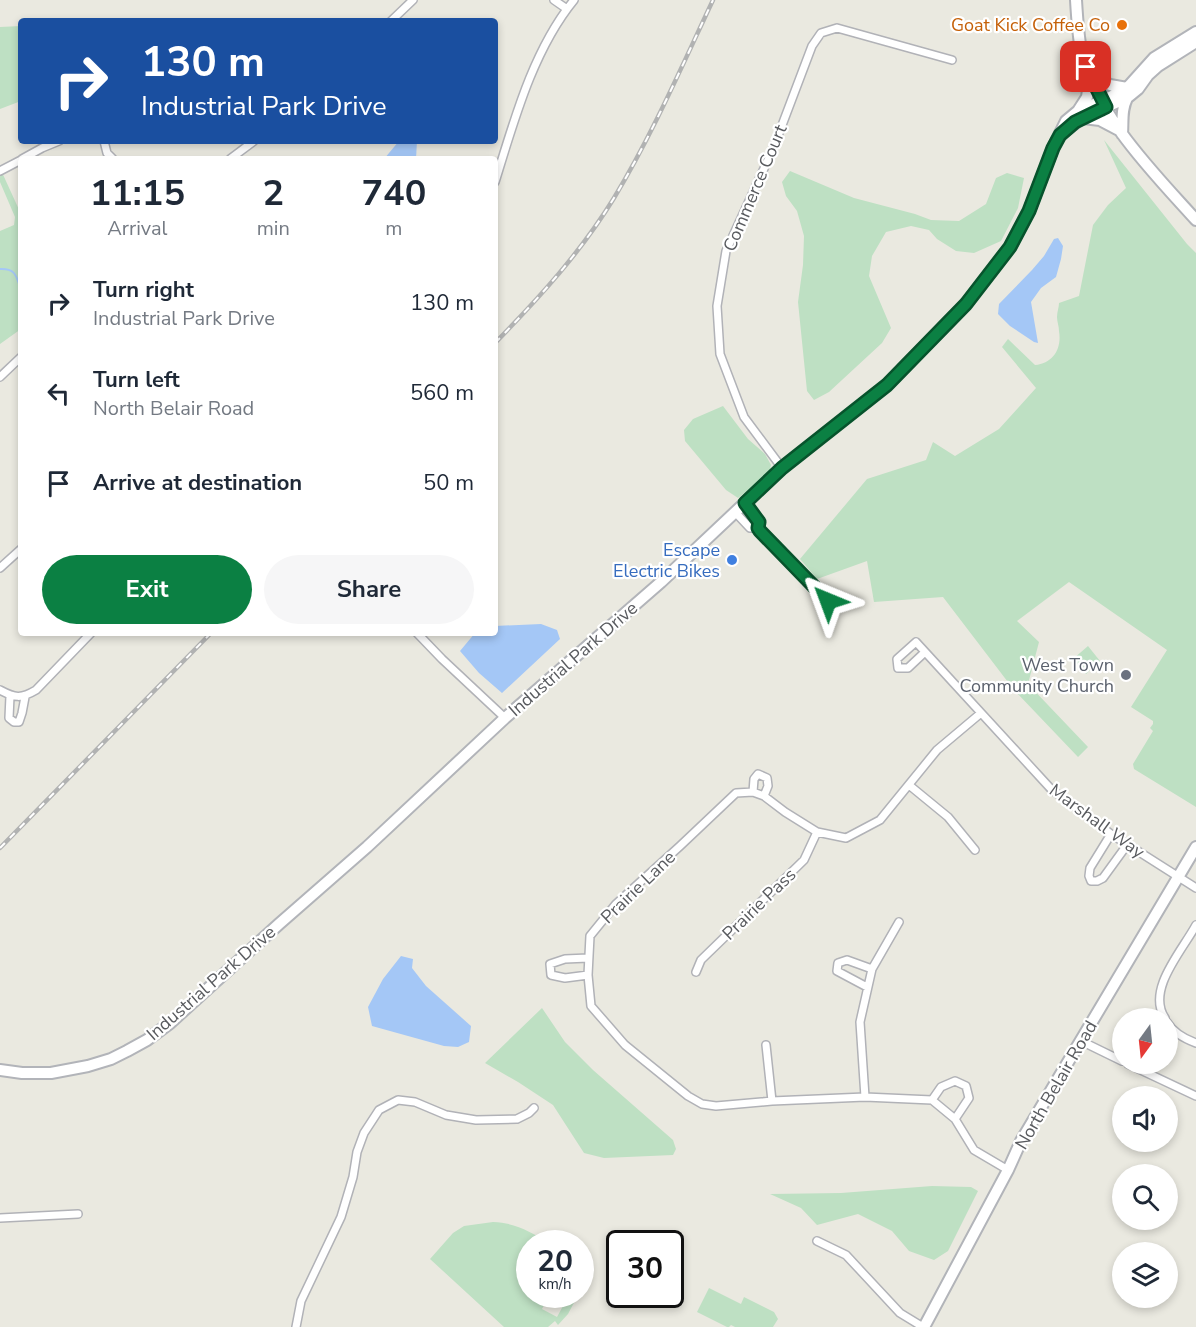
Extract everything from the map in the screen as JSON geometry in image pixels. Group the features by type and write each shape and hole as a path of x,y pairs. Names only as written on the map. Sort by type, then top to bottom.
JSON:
{"street":[{"path":"394,18 413,0"},
{"path":"554,0 567,9"},
{"path":"498,173 513,124 537,64 574,0"},
{"path":"1076,0 1081,51 1104,104 1130,145 1196,220"},
{"name":"Commerce Court","path":"782,468 744,417 720,354 717,306 726,251 773,149 812,46 821,33 837,28 952,60"},
{"path":"1170,53 1196,32"},
{"path":"1120,132 1127,93 1154,58 1196,42"},
{"path":"1090,76 1127,93"},
{"path":"1090,76 1087,97 1080,114 1100,120 1120,132"},
{"name":"Industrial Park Drive","path":"0,1070 22,1073 51,1072 71,1070 111,1059 147,1040 170,1023 367,847 504,718 661,582 782,468 887,385 966,304 1010,247 1029,211 1060,135 1080,114 1127,93"},
{"path":"27,156 51,144"},
{"path":"234,156 250,144"},
{"path":"0,171 18,161"},
{"path":"0,377 18,362"},
{"path":"745,503 759,522 758,528"},
{"path":"735,512 750,528 758,528 828,601"},
{"path":"0,568 18,552"},
{"path":"0,690 10,696 25,697 36,690 88,636"},
{"path":"420,636 504,718"},
{"name":"Marshall Way","path":"925,652 1051,789 1127,845 1196,888"},
{"path":"10,696 9,718 14,722 18,722 22,713 25,697"},
{"path":"764,796 768,786 767,777 758,774 754,779 753,792 764,796 817,832 846,838 880,820 937,750 981,713"},
{"path":"909,785 948,817 975,850"},
{"name":"Prairie Lane","path":"753,792 735,793 616,904 590,936 588,975 591,1006 625,1044 687,1096 702,1104 716,1106 865,1097 932,1100"},
{"name":"Prairie Pass","path":"696,972 701,960 804,860 817,832"},
{"path":"1111,834 1090,868 1091,881 1103,878 1127,845"},
{"name":"North Belair Road","path":"924,1327 1022,1141 1196,847"},
{"path":"865,1097 860,1022 872,969 899,922"},
{"path":"1160,1008 1159,995 1166,974 1196,926"},
{"path":"588,958 565,959 549,964 550,975 565,978 588,975"},
{"path":"867,987 837,971 838,963 847,960 872,969"},
{"path":"1178,1032 1194,1042 1196,1033"},
{"path":"1081,1041 1112,1056"},
{"path":"766,1045 772,1101"},
{"path":"1149,1074 1196,1096"},
{"path":"955,1119 969,1098 966,1086 955,1081 941,1087 932,1100 955,1119 974,1150 1008,1170"},
{"path":"296,1327 301,1301 341,1217 364,1133 379,1110 398,1100 415,1102 446,1115 486,1120 517,1119 534,1108"},
{"path":"0,1218 78,1215"},
{"path":"817,1240 846,1256 900,1313 924,1327"}],"green space":[{"path":"18,26 18,102 0,109 0,27"},
{"path":"1104,140 1196,253 1196,807 1134,769 1133,764 1153,731 1150,728 1153,721 1131,707 1167,650 1069,582 1017,621 1039,642 1028,684 1088,747 1078,757 1014,690 943,597 874,602 867,561 817,579 800,559 867,479 926,460 933,442 955,456 999,429 1036,388 1002,347 1008,339 1035,365 1047,361 1055,354 1060,338 1057,317 1059,303 1079,296 1093,225 1108,205 1126,188"},
{"path":"0,168 18,207 18,331 0,344 0,231 14,225 15,217 0,182"},
{"path":"790,171 854,198 931,220 959,221 986,204 996,178 1007,173 1024,178 1018,208 1001,241 974,253 956,251 937,239 929,230 911,226 886,232 872,256 869,276 891,328 882,343 829,392 814,400 807,391 798,302 804,236 797,211 786,196 782,182"},
{"path":"723,406 748,439 765,454 771,465 769,473 738,498 726,490 685,441 684,430 693,419"},
{"path":"1088,646 1100,661 1086,674 1073,659"},
{"path":"542,1008 565,1042 593,1070 673,1140 676,1149 673,1155 604,1158 584,1153 553,1105 485,1063"},
{"path":"932,1186 971,1187 978,1191 948,1251 934,1260 909,1251 892,1231 858,1214 817,1225 801,1208 770,1194 841,1193"},
{"path":"493,1222 525,1230 516,1230 516,1308 542,1308 557,1317 562,1308 571,1308 558,1325 555,1321 548,1327 504,1327 430,1259 453,1233 464,1226"},
{"path":"709,1288 741,1304 744,1297 774,1312 778,1319 773,1327 735,1327 731,1325 727,1327 697,1312"}],"water":[{"path":"396,144 417,144 416,156 386,156"},
{"path":"1058,238 1063,246 1056,277 1041,288 1031,302 1038,343 1010,326 998,314 999,304 1044,256 1054,239"},
{"path":"541,624 557,630 560,639 502,693 479,673 460,651 472,636 498,636 498,626"},
{"path":"401,956 413,959 412,968 426,986 471,1026 469,1042 458,1047 444,1046 372,1026 368,1007 383,979"}],"waterway":[{"path":"0,269 10,270 18,281"}],"railway":[{"path":"498,340 559,274 588,237 614,198 654,125 713,0"},
{"path":"0,848 208,636"}],"place":[{"name":"Goat Kick Coffee Co","path":"1122,25"},
{"name":"Escape Electric Bikes","path":"732,560"},
{"name":"West Town Community Church","path":"1126,675"}],"route":[{"path":"828,601 760,531 759,522 745,503 782,468 887,385 966,304 1010,247 1029,211 1060,135 1075,122 1106,107 1086,67"}]}
